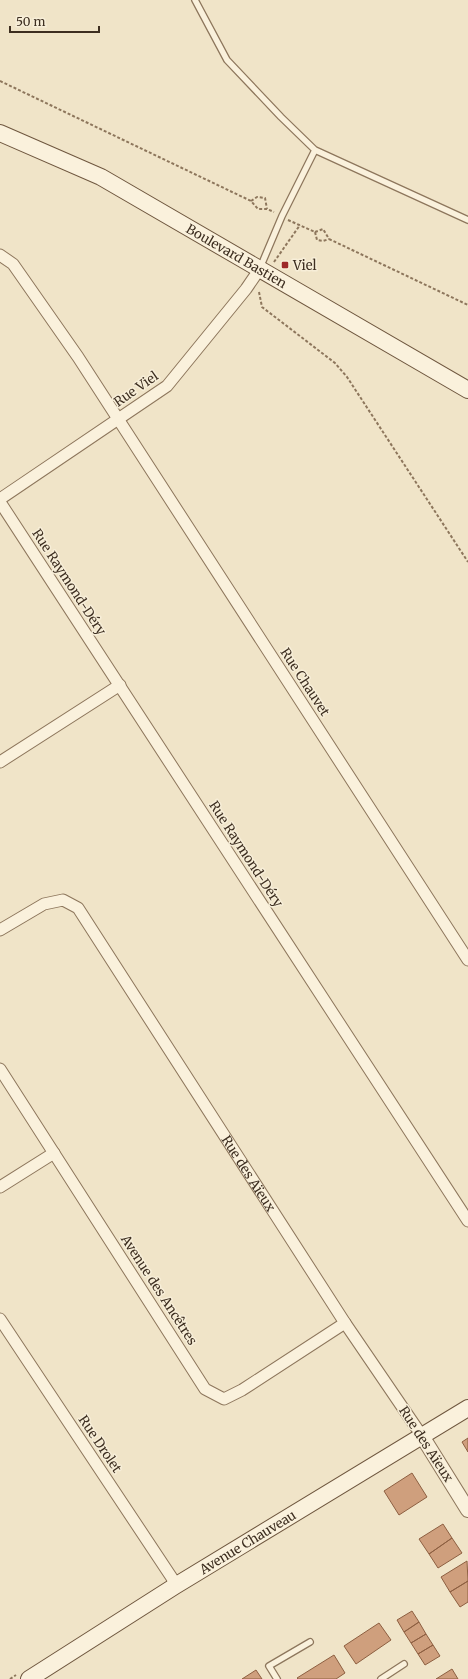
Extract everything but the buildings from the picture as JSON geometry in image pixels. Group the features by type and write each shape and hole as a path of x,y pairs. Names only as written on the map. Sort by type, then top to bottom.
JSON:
{"main road":[{"name":"Boulevard Bastien","path":"0,133 101,177 263,273 468,390"},
{"name":"Avenue Chauveau","path":"29,1679 175,1586 468,1408"}],"street":[{"path":"0,255 13,264 78,357 118,420"},
{"name":"Rue Viel","path":"0,499 167,386 246,289 263,273"},
{"name":"Rue Chauvet","path":"118,420 468,960"},
{"name":"Rue Raymond-Déry","path":"0,502 468,1221"},
{"path":"0,762 120,685"},
{"name":"Rue des Aïeux","path":"0,930 44,904 63,900 78,908 345,1323 422,1436 468,1510"},
{"name":"Avenue des Ancêtres","path":"0,1068 205,1389 224,1399 242,1390 345,1323"},
{"path":"0,1187 54,1153"},
{"name":"Rue Drolet","path":"0,1319 172,1578 175,1586"}],"lane":[{"path":"195,0 227,60 280,118 315,150 468,220"},
{"path":"263,273 282,216 315,150"},
{"path":"277,1679 269,1666 310,1642"},
{"path":"381,1679 404,1664"}],"path":[{"path":"0,81 250,201 258,209 266,209 274,212"},
{"path":"250,201 257,197 265,198 267,203 266,209"},
{"path":"288,219 315,232 323,229 329,239 468,305"},
{"path":"300,225 274,262 263,273 258,294 262,308 329,358 347,376 468,562"},
{"path":"315,232 317,240 323,241 329,239"}],"place":[{"name":"Viel","path":"285,265"}]}
